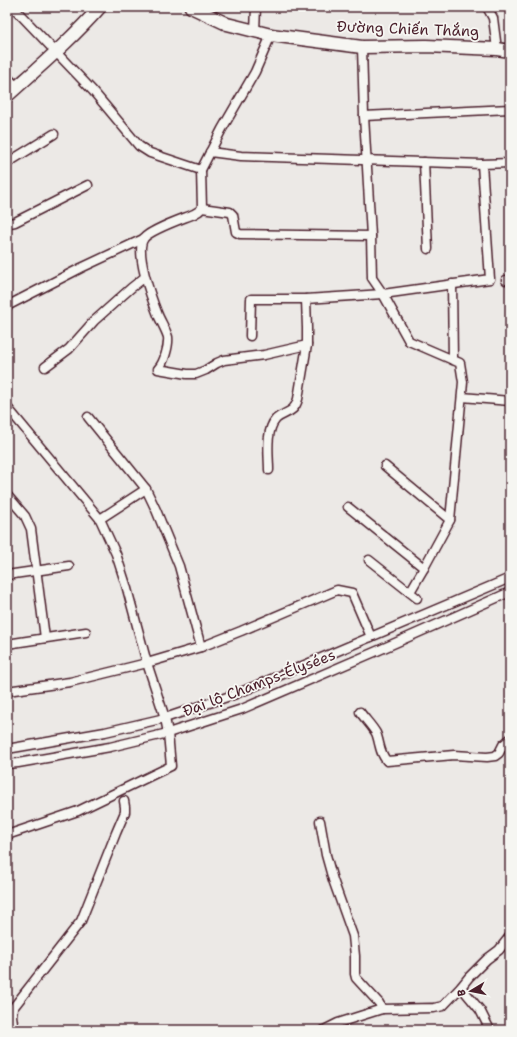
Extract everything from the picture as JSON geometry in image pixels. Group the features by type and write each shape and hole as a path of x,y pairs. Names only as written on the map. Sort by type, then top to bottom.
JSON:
{"main road":[{"path":"7,96 88,21 100,7"},
{"name":"Đường Chiến Thắng","path":"191,7 227,24 271,35 362,47 426,46 497,49 510,51"}],"street":[{"path":"13,7 93,91 139,146 150,153 202,170"},
{"path":"255,31 256,7"},
{"path":"487,7 493,18 497,49"},
{"path":"202,208 202,170 222,129 255,72 271,35"},
{"path":"362,47 372,278 383,294 408,341 460,363 463,382 450,520 410,592"},
{"path":"7,77 17,87"},
{"path":"364,116 510,108"},
{"path":"7,163 54,134"},
{"path":"210,152 241,156 482,164 510,163"},
{"path":"424,162 428,249"},
{"path":"250,336 251,299 306,299 383,294 490,279 482,164"},
{"path":"7,221 10,223 15,222 88,185"},
{"path":"7,305 143,239 151,232 194,214 202,208 230,212 233,215 236,232 240,234 371,236"},
{"path":"143,239 141,245 143,266 154,305 168,338 165,358 158,369 196,374 224,360 264,355 306,345"},
{"path":"45,367 69,349 94,321 131,288 146,277"},
{"path":"452,284 453,360"},
{"path":"269,470 269,436 271,428 276,419 297,406 306,345 306,299"},
{"path":"462,397 510,401"},
{"path":"7,407 100,519 116,554 147,663 165,718 171,766 78,811 7,835"},
{"path":"88,417 146,489 179,566 201,646"},
{"path":"385,466 450,520"},
{"path":"100,519 146,489"},
{"path":"7,495 25,516 31,529 45,638"},
{"path":"348,507 424,568"},
{"path":"369,560 417,598"},
{"path":"7,575 69,566"},
{"name":"Đại lộ Champs-Élysées","path":"7,749 104,732 165,718 236,694 510,578"},
{"path":"7,691 70,682 147,663 201,646 241,631 337,590 352,593 371,636"},
{"name":"Đại lộ Champs-Élysées","path":"7,764 110,747 168,733 242,709 510,592"},
{"path":"7,644 86,632"},
{"path":"360,712 375,732 380,750 387,761 454,755 495,756 499,753 503,745 510,739"},
{"path":"14,1030 12,1016 14,1008 81,921 125,812 126,807 124,801"},
{"path":"320,821 333,880 352,934 356,978 379,1003 382,1009"},
{"path":"324,1030 338,1023 382,1009 434,1008 443,1006 469,977 487,959 499,950 510,936"},
{"path":"461,987 480,1010 490,1030"}]}
